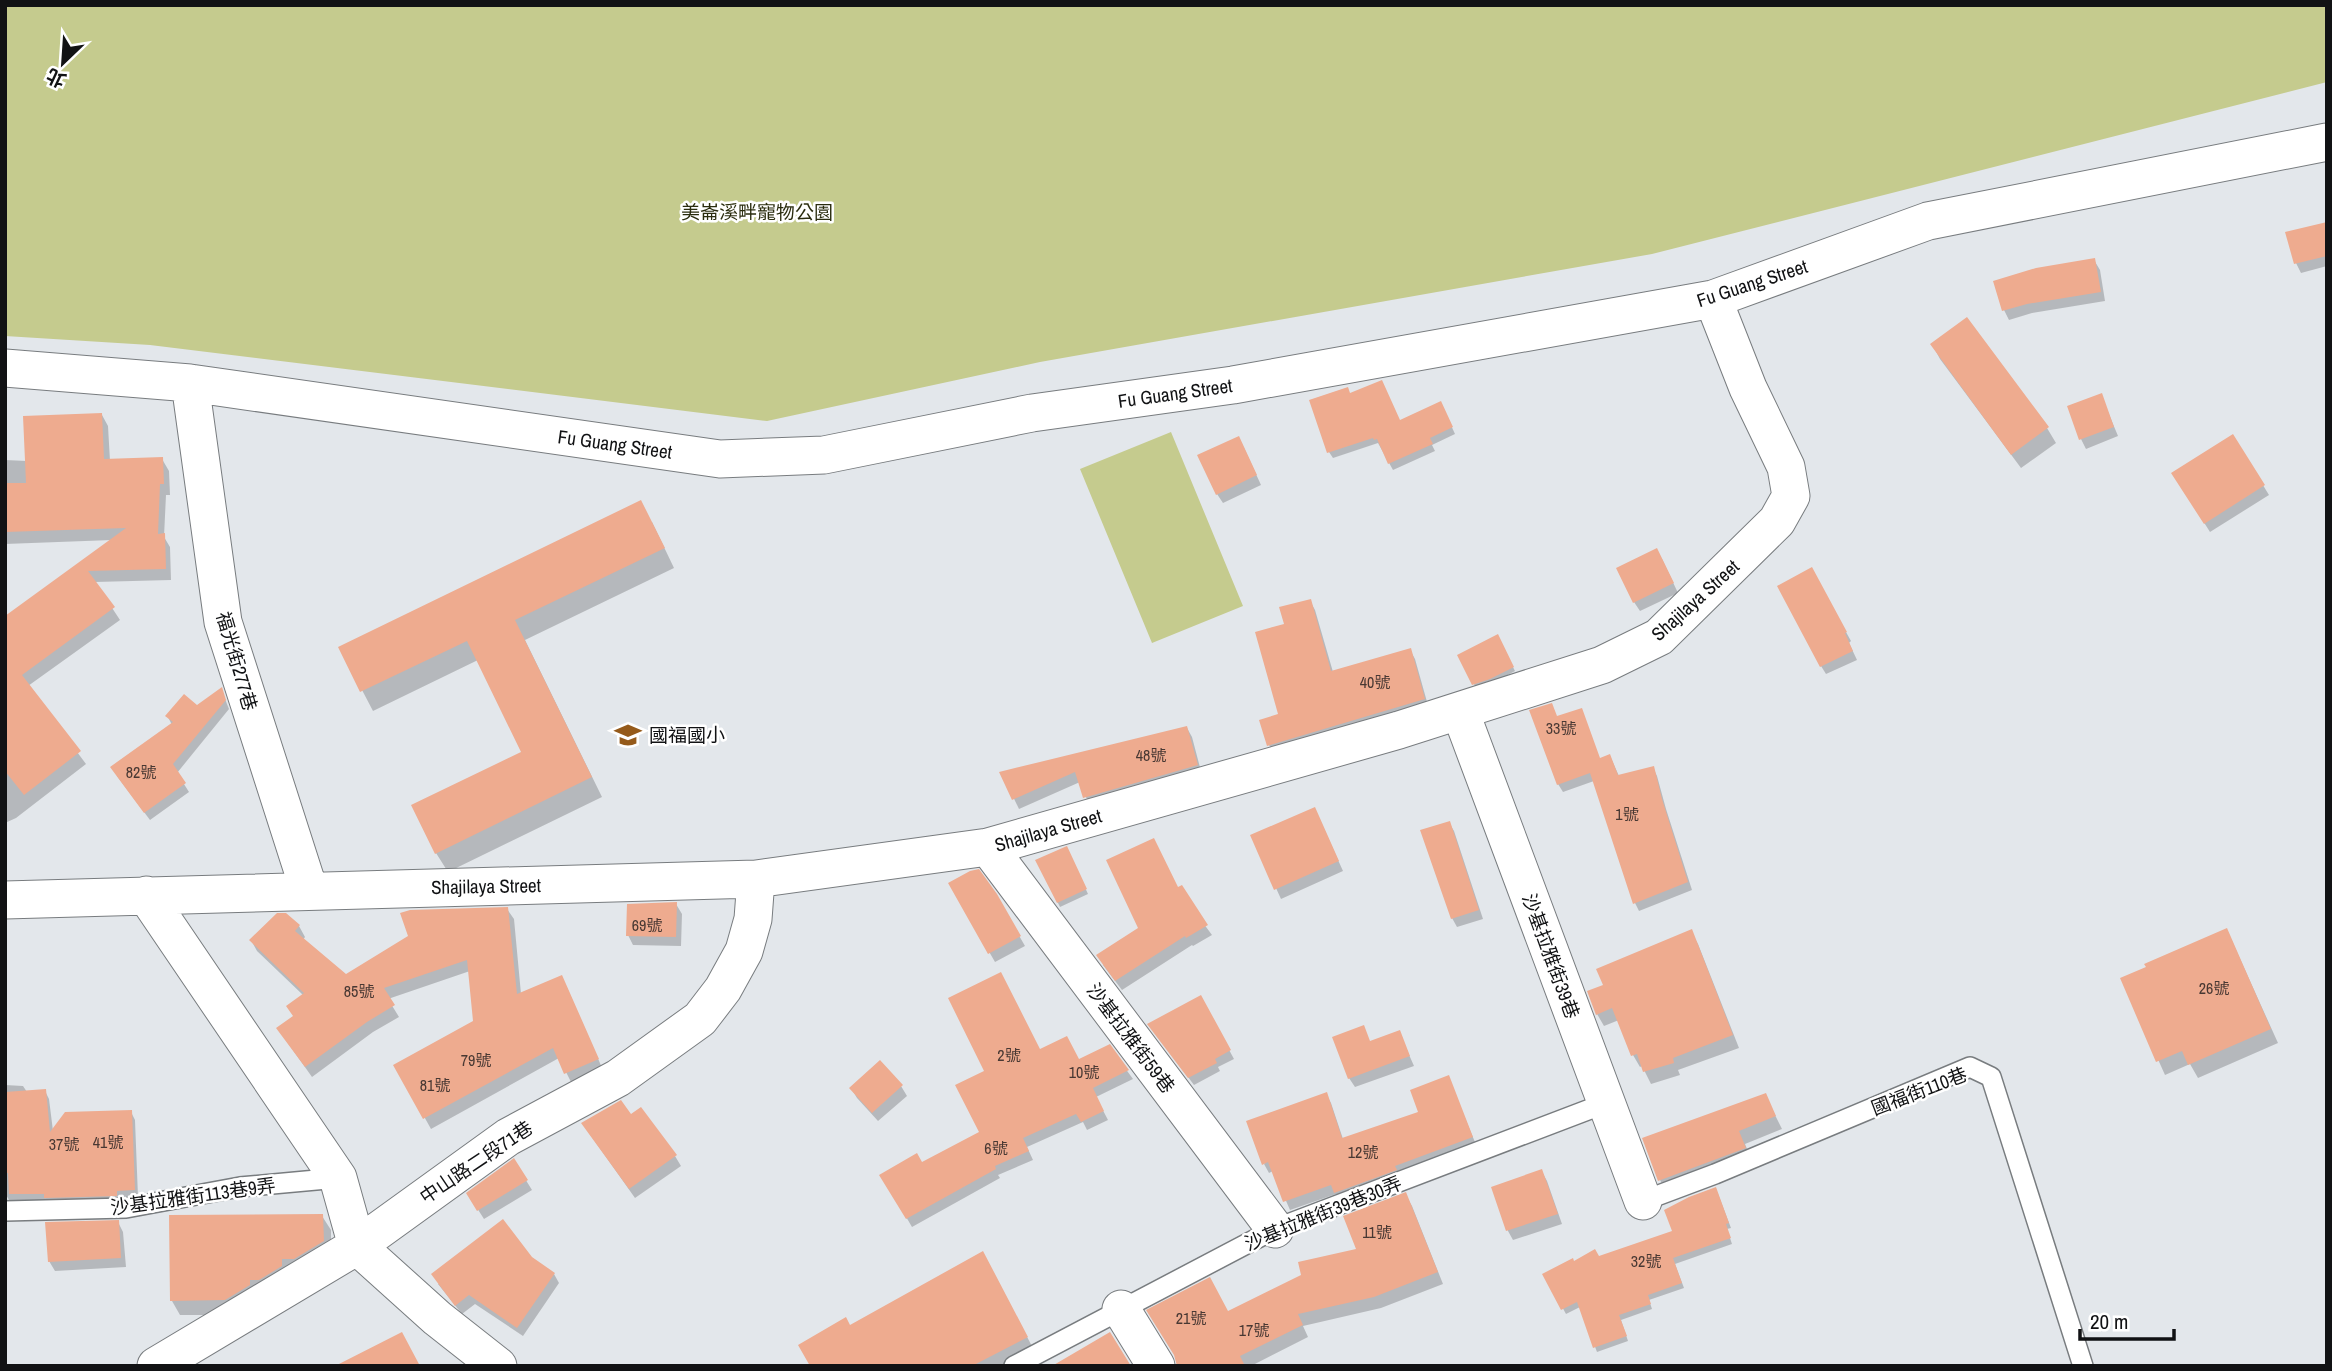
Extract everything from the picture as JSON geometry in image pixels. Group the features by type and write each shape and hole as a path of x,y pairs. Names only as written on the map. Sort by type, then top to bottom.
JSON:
{"street":[{"name":"Fu Guang Street","path":"5,368 190,383 720,458 824,455 1032,413 1233,385 1713,299 1928,221 2327,142"},
{"name":"Shajilaya Street","path":"5,900 757,879 988,847 1460,711 1602,665 1659,637 1777,521 1791,496 1786,467 1748,388 1713,299"},
{"name":"福光街277巷","path":"190,383 223,622 309,890"},
{"name":"沙基拉雅街39巷","path":"1460,711 1643,1201"},
{"name":"沙基拉雅街59巷","path":"988,847 1275,1229"},
{"name":"中山路二段71巷","path":"156,1366 356,1245 508,1138 618,1078 700,1019 723,989 744,951 753,919 757,879"},
{"path":"146,895 338,1178 356,1245 437,1318 498,1366"},
{"path":"1121,1309 1156,1366"}],"lane":[{"name":"國福街110巷","path":"1643,1201 1715,1174 1970,1068 1991,1077 2083,1366"},
{"name":"沙基拉雅街39巷30弄","path":"1014,1366 1275,1229 1606,1103"},
{"name":"沙基拉雅街113巷9弄","path":"5,1211 126,1208 240,1187 338,1178"}],"green space":[{"name":"美崙溪畔寵物公園","path":"5,5 2327,5 2327,82 1652,254 1040,362 767,421 150,345 5,336"},
{"path":"1171,432 1243,606 1152,643 1080,469"}],"building":[{"path":"2327,222 2327,256 2294,264 2285,232"},
{"path":"2095,258 2101,292 2027,304 2002,311 1993,281 2036,268"},
{"path":"1967,317 2049,427 2011,455 1930,344"},
{"path":"1382,380 1400,420 1441,401 1453,427 1430,438 1433,444 1388,464 1377,439 1373,438 1327,453 1309,400 1348,387 1350,393"},
{"path":"2102,393 2114,427 2079,440 2067,406"},
{"path":"102,413 104,459 163,457 164,484 160,484 158,534 165,533 166,569 88,571 115,607 22,675 81,751 24,795 5,771 5,616 126,528 5,532 5,483 26,483 23,416"},
{"path":"2233,434 2265,485 2204,524 2171,473"},
{"path":"1239,436 1257,475 1216,495 1197,455"},
{"path":"641,500 665,548 515,620 592,777 435,854 411,805 521,752 467,641 360,692 338,647"},
{"path":"1657,548 1674,583 1633,603 1616,568"},
{"path":"1812,567 1847,632 1845,633 1853,651 1820,667 1777,586"},
{"path":"1311,599 1331,671 1411,648 1425,699 1267,746 1259,720 1278,714 1255,632 1284,624 1279,607"},
{"path":"1498,634 1514,667 1472,685 1457,655"},
{"path":"222,687 226,700 173,764 186,783 144,813 110,767 173,722 165,716 184,694 197,705"},
{"path":"1552,703 1557,716 1582,708 1600,758 1610,754 1618,775 1654,766 1688,882 1633,904 1590,773 1557,785 1529,710"},
{"path":"1187,726 1198,765 1083,798 1075,772 1012,800 999,772"},
{"path":"1315,807 1339,861 1274,890 1250,835"},
{"path":"1450,821 1479,910 1451,919 1420,830"},
{"path":"1154,838 1178,887 1182,885 1208,925 1186,938 1185,936 1115,981 1096,955 1138,928 1106,860"},
{"path":"1067,846 1087,889 1057,903 1035,860"},
{"path":"979,869 1021,936 988,954 948,883"},
{"path":"677,902 676,937 626,936 627,904"},
{"path":"508,907 517,994 562,975 599,1059 564,1074 553,1048 423,1119 393,1065 473,1021 467,960 384,988 395,1005 305,1067 276,1028 293,1016 286,1006 304,993 249,940 277,913 286,913 300,925 295,931 346,974 408,936 400,913 410,910"},
{"path":"2227,928 2271,1029 2188,1065 2182,1051 2156,1062 2120,978 2146,967 2144,964"},
{"path":"1692,929 1733,1035 1673,1058 1674,1063 1643,1072 1637,1054 1631,1056 1612,1008 1596,1015 1587,991 1603,985 1596,969"},
{"path":"1001,972 1040,1049 1067,1036 1079,1059 1110,1044 1129,1070 1093,1088 1104,1111 1081,1122 1076,1114 1023,1138 1029,1151 995,1166 996,1169 906,1219 879,1175 917,1153 922,1162 979,1132 955,1085 984,1071 948,998"},
{"path":"1201,995 1231,1050 1215,1059 1217,1063 1188,1078 1147,1024"},
{"path":"1364,1025 1370,1041 1400,1030 1410,1056 1348,1079 1332,1037"},
{"path":"880,1060 903,1085 872,1113 849,1088"},
{"path":"1449,1075 1473,1137 1395,1166 1397,1170 1334,1193 1331,1185 1283,1202 1268,1162 1262,1165 1246,1121 1327,1092 1342,1138 1418,1112 1410,1090"},
{"path":"46,1089 50,1132 65,1112 132,1110 135,1190 117,1191 117,1196 44,1198 44,1194 9,1194 8,1173 5,1173 5,1092"},
{"path":"1766,1093 1776,1116 1739,1131 1746,1148 1658,1181 1642,1138"},
{"path":"621,1100 631,1114 641,1107 677,1155 629,1189 581,1123"},
{"path":"514,1158 528,1180 477,1211 466,1193"},
{"path":"1542,1169 1558,1214 1506,1231 1491,1187"},
{"path":"1716,1187 1729,1223 1726,1224 1731,1238 1673,1258 1682,1283 1648,1295 1651,1304 1619,1315 1627,1336 1593,1348 1577,1302 1561,1310 1542,1274 1595,1249 1599,1256 1672,1231 1664,1210"},
{"path":"1406,1192 1438,1272 1374,1297 1298,1314 1303,1325 1240,1356 1245,1366 1177,1366 1174,1355 1146,1310 1210,1277 1228,1311 1301,1275 1298,1262 1356,1249 1343,1216"},
{"path":"323,1214 324,1241 294,1259 282,1259 282,1266 259,1280 250,1280 250,1285 225,1300 170,1301 169,1215"},
{"path":"503,1219 532,1257 555,1273 517,1328 469,1295 455,1306 431,1274"},
{"path":"119,1220 121,1258 48,1262 45,1222"},
{"path":"983,1251 1028,1337 972,1366 810,1366 798,1345 846,1317 850,1325"},
{"path":"402,1332 420,1366 335,1366"},
{"path":"1110,1332 1131,1366 1052,1366"}],"place":[{"name":"國福國小","path":"628,735"}]}
